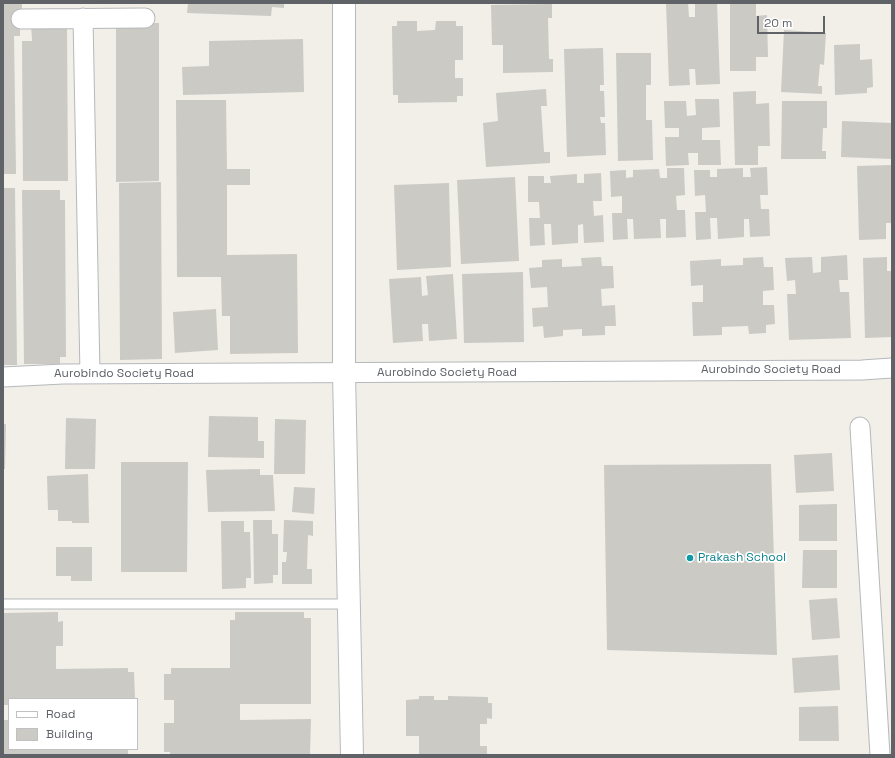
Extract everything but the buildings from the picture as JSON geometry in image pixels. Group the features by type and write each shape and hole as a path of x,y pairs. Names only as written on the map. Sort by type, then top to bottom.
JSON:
{"street":[{"path":"344,3 344,373 352,755"},
{"path":"83,18 90,374"},
{"path":"21,19 144,18"},
{"name":"Aurobindo Society Road","path":"3,377 90,374 854,370 892,368"},
{"path":"860,427 880,755"}],"lane":[{"path":"3,604 348,604"}],"place":[{"name":"Prakash School","path":"690,558"}]}
